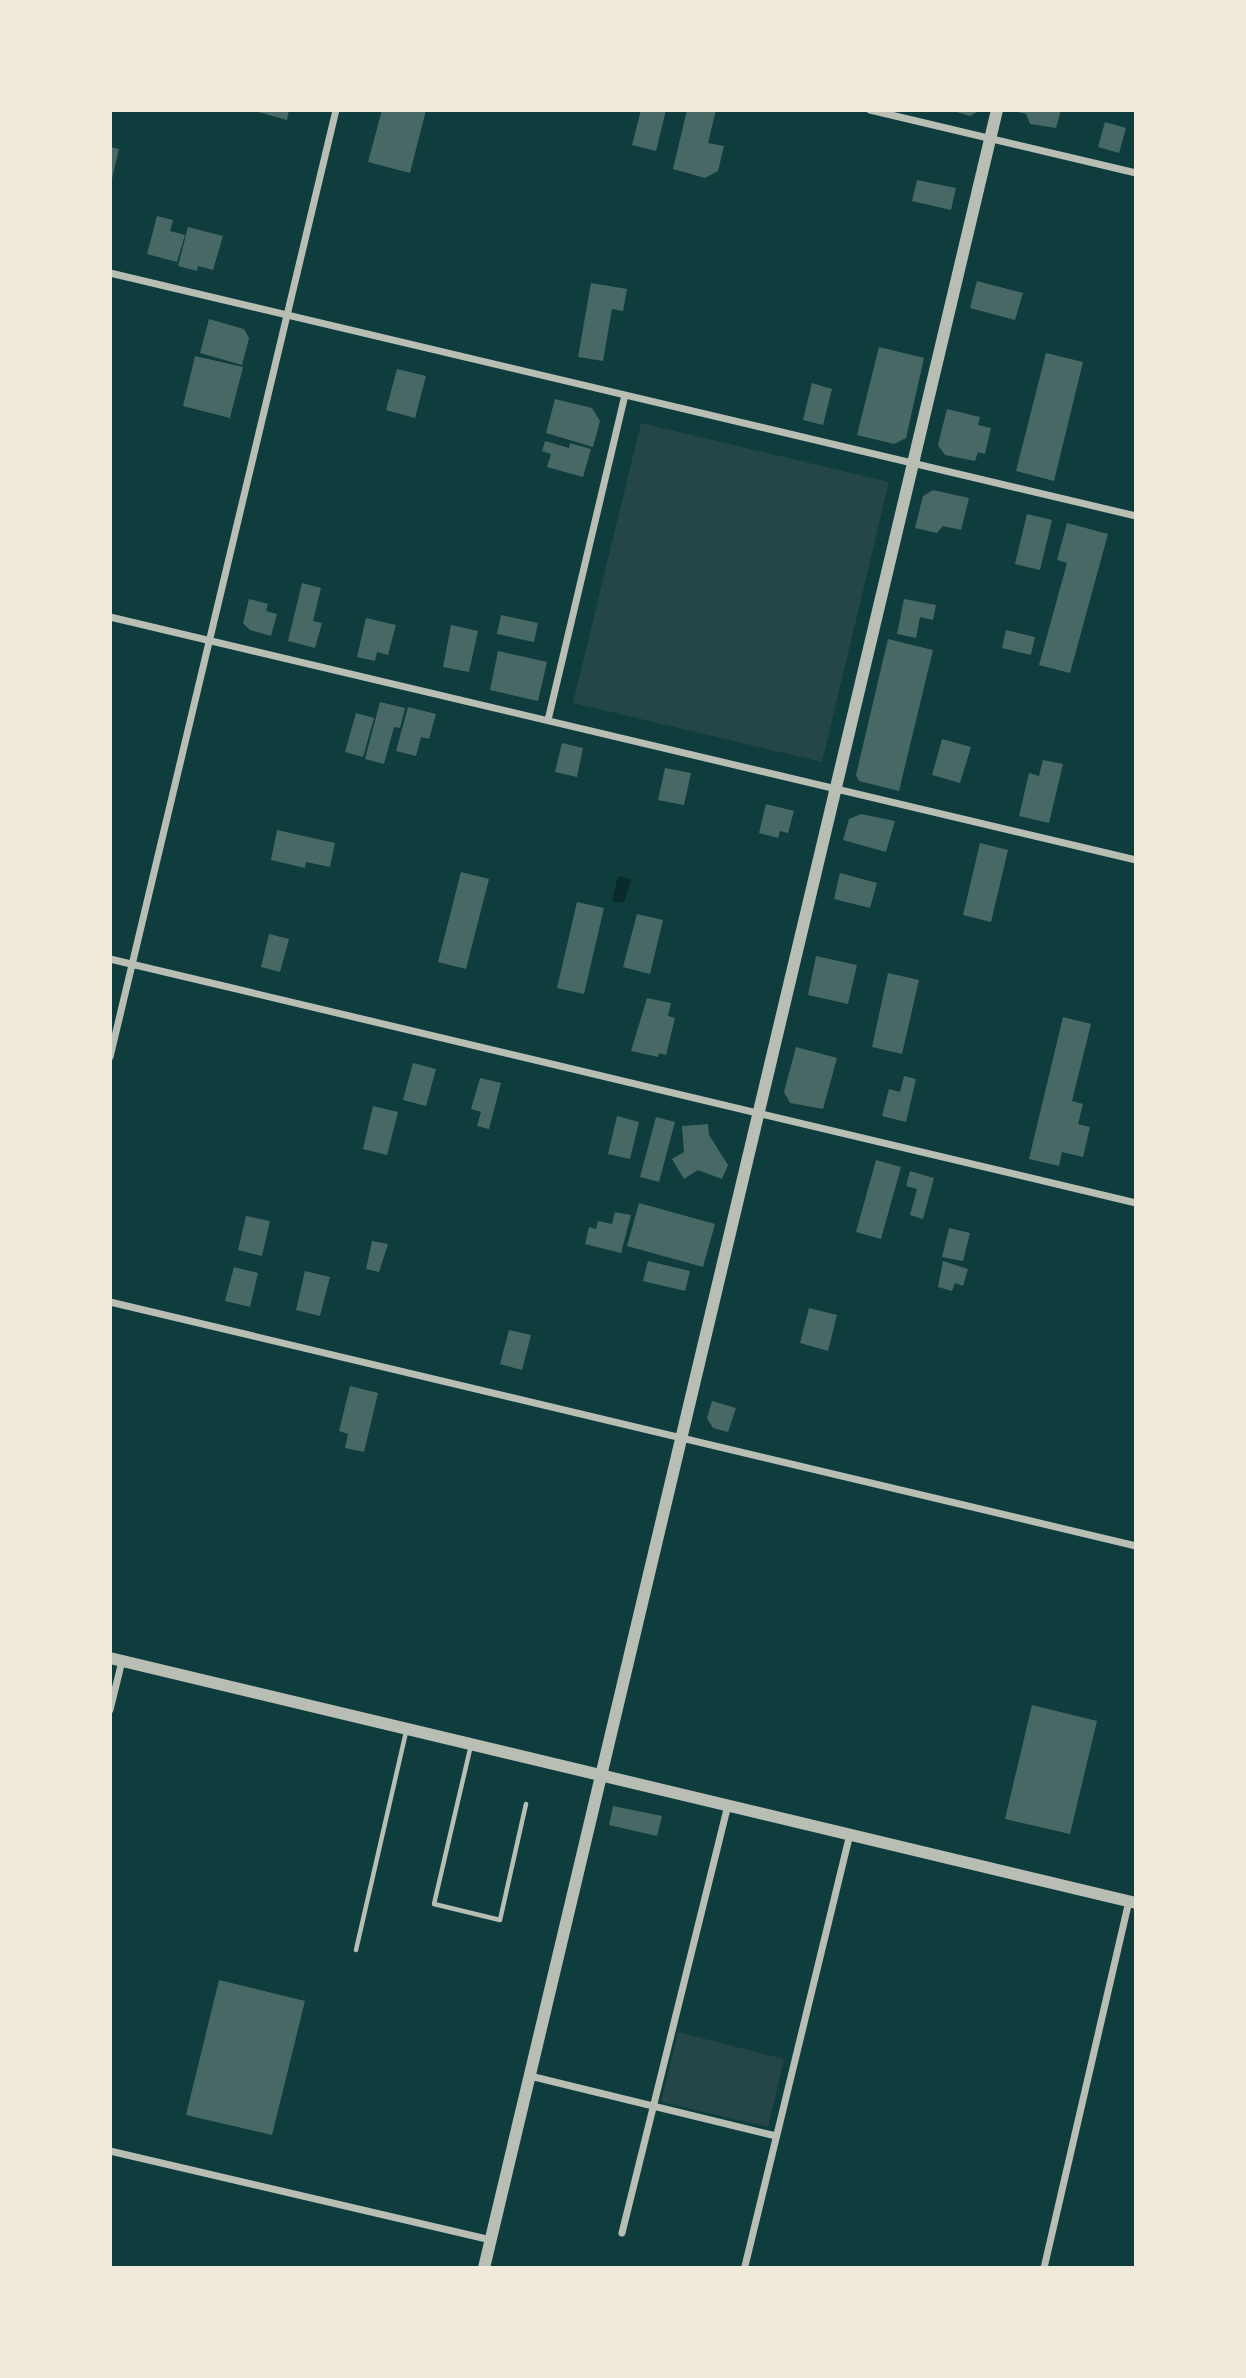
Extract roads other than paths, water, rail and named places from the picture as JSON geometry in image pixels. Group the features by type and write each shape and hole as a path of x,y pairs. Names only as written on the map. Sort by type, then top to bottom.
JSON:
{"street":[{"path":"110,1057 336,110"},
{"path":"870,110 1136,173"},
{"path":"484,2268 838,788 997,110"},
{"path":"110,272 1136,516"},
{"path":"548,720 625,395"},
{"path":"110,617 1136,860"},
{"path":"110,959 1136,1203"},
{"path":"110,1302 1136,1546"},
{"path":"110,1710 116,1659 1132,1902 1044,2268"},
{"path":"622,2233 728,1805"},
{"path":"745,2266 850,1834"},
{"path":"530,2076 776,2136"},
{"path":"110,2151 491,2240"}],"lane":[{"path":"356,1950 407,1729"},
{"path":"471,1744 434,1904 500,1920 526,1804"}]}
